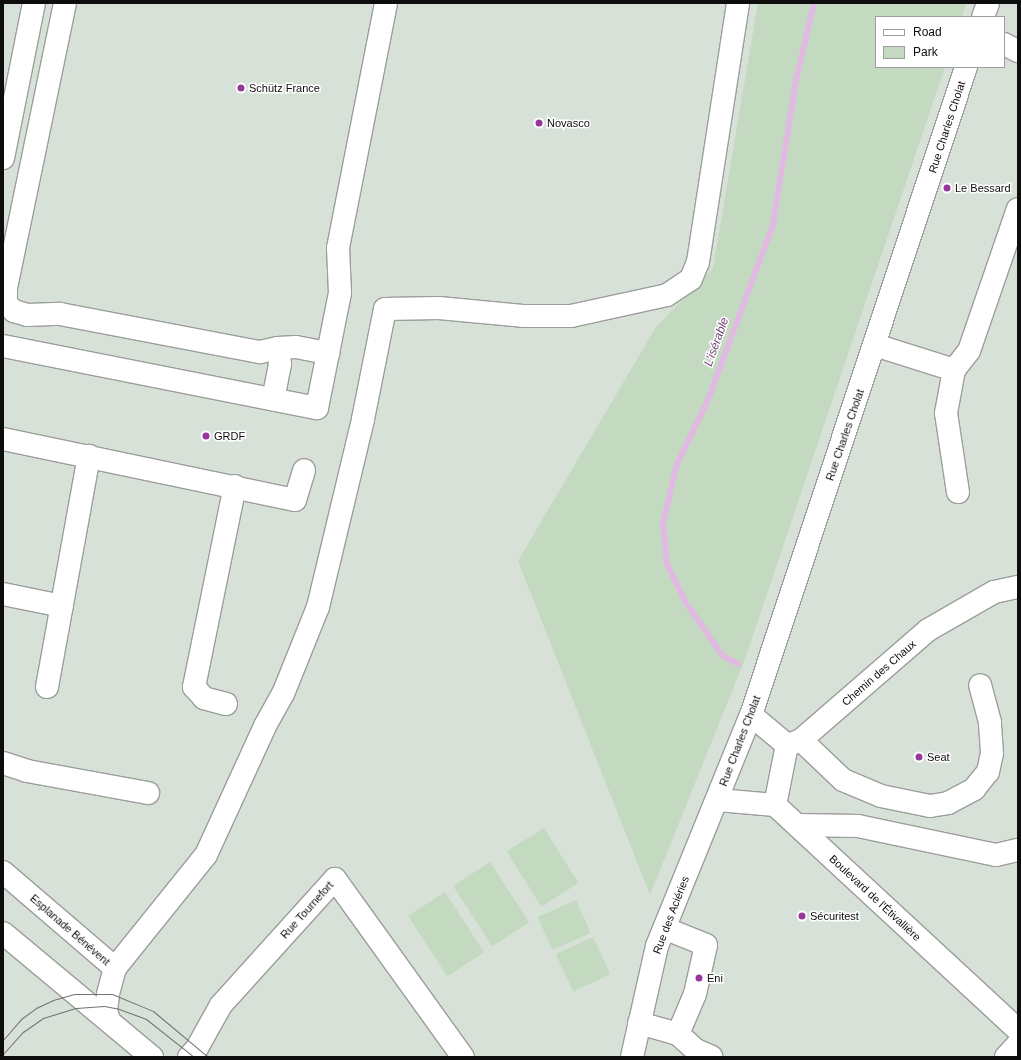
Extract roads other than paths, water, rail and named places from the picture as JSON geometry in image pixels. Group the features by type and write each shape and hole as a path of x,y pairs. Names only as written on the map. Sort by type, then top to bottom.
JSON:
{"street":[{"path":"3,158 34,3"},
{"path":"64,3 6,288 5,297 9,308 27,314 60,314 260,352 278,348 296,347 328,353"},
{"path":"3,346 317,408 340,293 338,248 386,3"},
{"path":"115,968 206,855 265,726 283,694 318,607 363,419 385,310 439,308 523,316 571,316 667,295 690,279 698,262 738,3"},
{"path":"983,16 988,3"},
{"path":"1005,44 1018,51"},
{"name":"Rue Charles Cholat","path":"718,800 751,715 876,345 966,68"},
{"path":"958,492 946,413 954,370 969,351 1018,209"},
{"path":"876,345 954,370"},
{"path":"274,399 280,364 278,348"},
{"path":"3,439 235,486 295,500 304,470"},
{"path":"47,687 89,456"},
{"path":"226,704 204,698 194,687 194,681 235,486"},
{"name":"Chemin des Chaux","path":"794,743 928,630 994,592 1018,587"},
{"path":"4,594 62,606"},
{"path":"751,715 794,743 843,780 881,796 930,806 948,803 974,789 988,772 992,753 990,722 980,685"},
{"path":"718,800 775,804 794,743"},
{"path":"3,763 27,771 148,793"},
{"name":"Rue des Aciéries","path":"632,1057 656,946 718,800"},
{"name":"Boulevard de l'Étivallière","path":"775,804 1018,1030"},
{"path":"797,825 858,826 996,856 1017,852"},
{"name":"Esplanade Bénévent","path":"3,872 115,968 108,994 106,1011 109,1020"},
{"name":"Rue Tournefort","path":"189,1057 197,1048 221,1005 334,879 463,1057"},
{"path":"664,928 706,945 695,994 678,1034"},
{"path":"3,933 152,1057"},
{"path":"639,1023 678,1034 699,1054"},
{"path":"1006,1057 1018,1044"}],"waterway":[{"name":"L'isérable","path":"738,664 722,655 686,603 667,564 663,523 677,464 708,400 773,224 796,80 814,3"}],"tram line":[{"path":"3,1040 21,1019 36,1008 53,1000 74,994 112,994 153,1011 208,1057"},
{"path":"3,1054 23,1032 43,1018 76,1008 104,1006 119,1009 146,1019 194,1057"}],"place":[{"name":"Schütz France","path":"241,88"},
{"name":"Novasco","path":"539,123"},
{"name":"Le Bessard","path":"947,188"},
{"name":"GRDF","path":"206,436"},
{"name":"Seat","path":"919,757"},
{"name":"Sécuritest","path":"802,916"},
{"name":"Eni","path":"699,978"}]}
